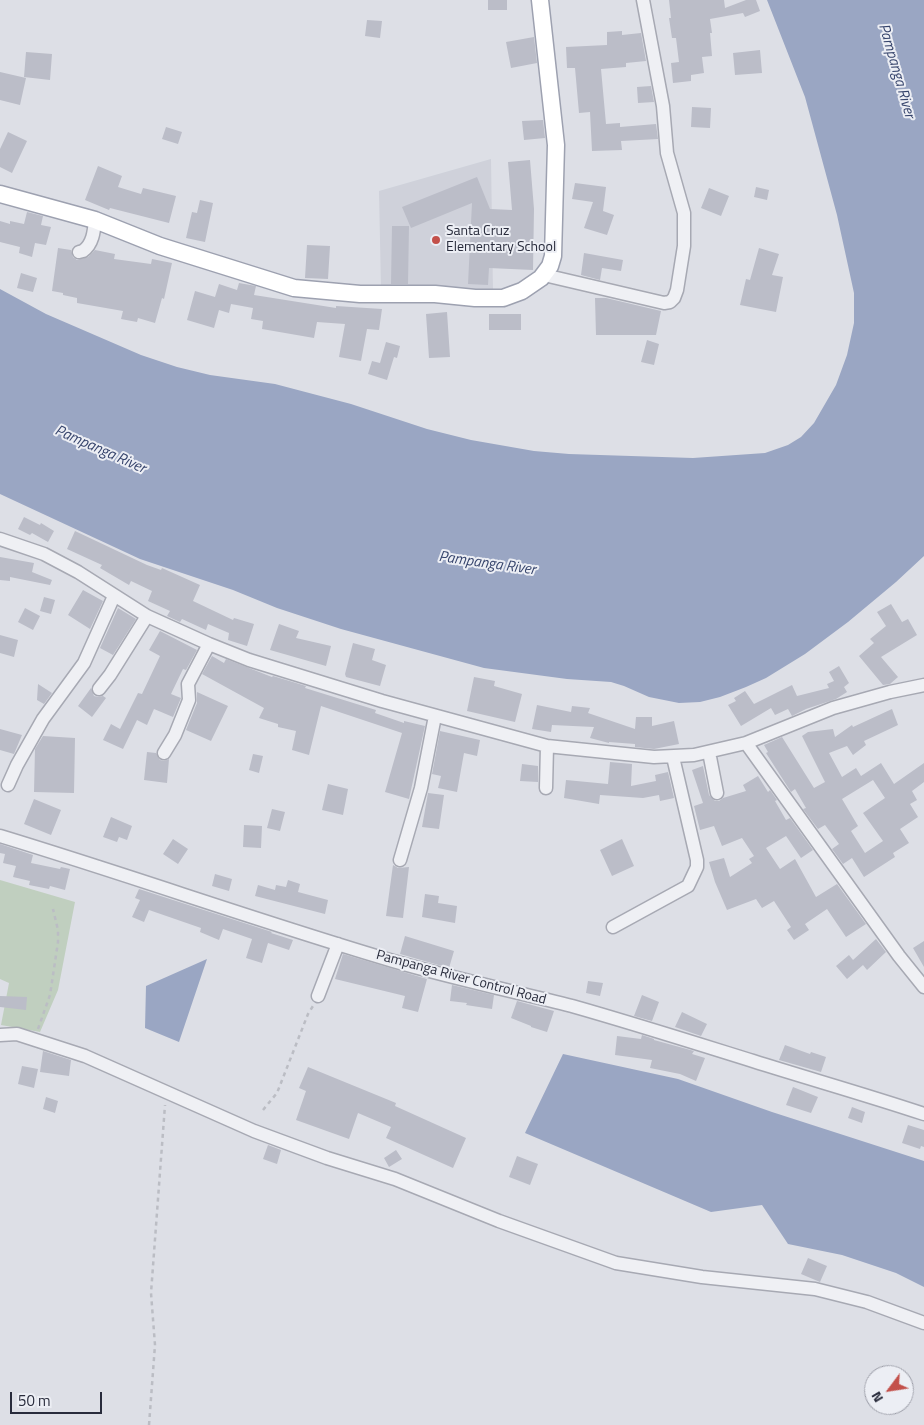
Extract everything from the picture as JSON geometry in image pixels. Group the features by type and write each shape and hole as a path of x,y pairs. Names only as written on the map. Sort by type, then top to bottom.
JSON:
{"main road":[{"path":"0,194 95,220 160,246 294,288 360,294 435,294 475,298 503,298 522,291 544,275 550,266 553,256 556,146 540,0"}],"street":[{"path":"544,275 664,303 670,302 674,298 677,290 684,246 684,213 667,154 663,106 643,0"},
{"path":"79,252 89,245 95,220"},
{"path":"0,539 44,554 78,572 147,616 249,660 436,716 547,746 624,755 673,757 709,752 746,743 834,708 890,692 924,685"},
{"path":"8,785 43,719 84,663 114,596"},
{"path":"99,689 147,616"},
{"path":"164,753 175,735 189,700 188,684 209,644"},
{"path":"400,860 421,788 436,716"},
{"path":"746,743 924,987"},
{"path":"546,788 547,746"},
{"path":"709,752 717,793"},
{"path":"613,927 688,886 697,867 673,757"},
{"name":"Pampanga River Control Road","path":"0,836 338,944 470,983 570,1006 657,1031 924,1114"},
{"path":"318,996 338,944"},
{"path":"0,1035 17,1034 85,1056 254,1131 327,1158 395,1178 499,1221 616,1263 702,1277 815,1289 867,1302 924,1323"}],"path":[{"path":"34,1040 50,995 58,942 58,930 53,909"},
{"path":"263,1110 277,1092 308,1014 318,996"},
{"path":"149,1425 155,1344 151,1293 166,1093"}],"shaded area":[{"name":"Santa Cruz Elementary School","path":"491,159 493,293 381,289 379,191"}],"green space":[{"path":"0,880 75,902 58,990 40,1032 1,1025 9,983 0,979"}],"water":[{"name":"Pampanga River","path":"767,0 924,0 924,556 848,622 805,654 766,678 746,687 700,702 679,703 649,697 611,682 567,679 484,668 341,629 140,559 0,494 0,289 46,314 141,355 177,367 210,375 275,384 351,404 427,429 471,440 534,451 569,454 693,458 765,453 788,445 801,437 814,423 836,385 847,355 854,323 854,293 837,215 805,97"},
{"path":"207,959 179,1042 145,1028 146,986"},
{"path":"563,1054 678,1079 772,1112 924,1161 924,1287 896,1273 842,1255 788,1244 762,1205 711,1212 525,1133"}],"building":[{"path":"488,0 507,0 507,10 488,10"},
{"path":"669,0 724,0 725,8 746,0 756,0 760,11 745,17 743,13 710,19 712,56 702,57 704,73 691,75 691,81 673,83 671,63 679,62 676,38 672,38"},
{"path":"367,20 382,21 380,38 365,36"},
{"path":"622,31 622,35 641,33 646,61 626,63 626,67 601,69 606,124 620,123 620,127 656,124 658,139 621,141 622,150 592,151 590,112 579,113 575,68 567,68 566,47 607,45 607,32"},
{"path":"534,37 537,63 511,68 506,42"},
{"path":"760,50 762,73 735,75 733,53"},
{"path":"26,52 52,54 50,80 24,77"},
{"path":"0,72 26,78 20,105 0,100"},
{"path":"651,86 654,102 638,103 637,87"},
{"path":"692,107 711,108 710,128 691,127"},
{"path":"543,120 545,138 524,140 522,121"},
{"path":"166,127 182,132 178,144 162,139"},
{"path":"8,132 27,141 12,173 0,167 0,149"},
{"path":"530,160 534,209 533,270 489,268 488,285 468,284 472,203 411,228 402,207 477,177 490,209 512,210 508,162"},
{"path":"98,166 122,176 118,187 141,194 143,188 176,196 169,223 110,208 109,210 85,200"},
{"path":"575,183 606,187 603,211 614,215 607,235 584,228 593,202 572,199"},
{"path":"756,187 769,190 767,200 754,197"},
{"path":"709,188 729,196 721,216 701,208"},
{"path":"200,200 213,203 205,242 186,238 192,212 197,213"},
{"path":"27,212 43,216 41,225 51,227 46,245 35,243 32,257 19,253 20,247 0,242 0,221 10,224 10,221 24,224"},
{"path":"392,226 409,226 408,284 391,284"},
{"path":"307,245 330,246 328,279 305,278"},
{"path":"58,248 71,250 73,257 77,260 88,257 95,250 115,254 114,259 151,264 152,259 172,263 164,299 162,298 155,323 138,318 137,322 121,319 123,311 77,303 77,298 52,291"},
{"path":"759,248 779,254 772,275 783,277 776,312 740,305 746,279 750,280"},
{"path":"584,253 623,260 621,271 602,268 600,280 581,275"},
{"path":"21,273 37,278 33,292 17,288"},
{"path":"239,283 256,286 254,295 336,308 336,306 382,309 379,330 367,329 361,361 339,357 345,324 317,322 314,338 262,329 263,321 251,319 253,308 231,304 229,313 219,310 214,328 187,320 195,291 215,297 219,284 237,290"},
{"path":"595,298 606,298 661,311 656,335 596,335"},
{"path":"447,312 450,357 429,358 426,314"},
{"path":"489,314 521,314 521,330 489,330"},
{"path":"647,340 659,344 654,365 641,362"},
{"path":"386,342 400,346 397,358 394,357 387,380 368,374 372,361 380,363"},
{"path":"24,517 40,525 41,523 54,531 48,542 32,533 30,535 18,529"},
{"path":"75,531 147,565 161,570 162,568 200,585 193,601 233,620 234,618 254,624 247,646 228,640 229,633 208,624 206,630 182,619 180,622 167,616 170,611 148,601 152,591 131,581 129,585 100,568 102,565 67,549"},
{"path":"0,557 34,563 32,572 52,580 50,585 10,577 10,581 0,580"},
{"path":"83,590 103,601 90,629 68,615"},
{"path":"44,597 55,600 51,614 40,611"},
{"path":"891,604 902,622 908,619 917,635 881,657 898,677 890,684 883,685 859,656 874,643 870,639 886,626 877,612"},
{"path":"25,608 40,616 33,630 18,622"},
{"path":"118,608 136,619 113,655 100,648"},
{"path":"279,624 299,631 296,638 331,646 326,666 270,650"},
{"path":"160,631 197,650 186,670 183,669 171,694 181,698 173,717 154,709 147,725 137,720 123,749 103,740 111,724 120,729 138,693 142,694 160,656 149,650"},
{"path":"0,635 18,640 14,657 0,653"},
{"path":"353,643 375,649 372,660 386,665 380,686 346,677 345,674"},
{"path":"212,656 224,663 226,659 272,677 306,686 305,688 376,710 375,713 404,723 404,721 425,726 409,799 385,792 402,733 321,706 309,755 292,750 296,731 278,727 278,724 259,718 264,708 202,674"},
{"path":"839,666 849,683 844,687 847,692 836,699 792,716 788,709 775,715 771,708 741,726 728,705 736,701 734,698 745,691 754,704 792,685 797,696 829,688 827,684 834,681 829,672"},
{"path":"474,677 495,681 494,686 522,694 515,722 467,711"},
{"path":"38,684 52,693 44,704 37,700"},
{"path":"91,688 94,696 106,698 92,717 78,706"},
{"path":"197,692 228,706 211,741 186,730 197,703"},
{"path":"537,705 571,712 572,706 590,708 588,713 635,729 636,717 652,717 652,726 674,721 679,744 654,749 635,747 635,744 609,743 590,738 594,727 552,725 551,732 532,729"},
{"path":"892,709 898,725 864,741 866,745 853,755 847,746 829,753 842,777 856,768 861,776 881,763 894,784 924,763 924,782 912,791 917,800 910,804 918,817 900,829 909,843 893,853 895,857 864,877 852,858 843,864 832,849 839,844 825,825 818,829 803,809 806,808 795,789 791,792 766,753 768,752 764,745 782,737 814,788 825,782 802,736 808,732 833,729 835,737 852,725 853,727","holes":["873,780 885,798 863,813 883,841 865,853 851,831 858,826 842,799"]},
{"path":"0,729 22,735 14,754 0,750"},
{"path":"440,731 480,740 477,756 464,753 457,792 438,788 441,776 432,774"},
{"path":"43,736 75,738 74,793 34,792 35,749"},
{"path":"147,752 156,753 160,760 169,759 167,783 144,780"},
{"path":"253,754 263,756 259,773 249,770"},
{"path":"610,762 632,764 631,786 656,781 655,775 668,772 674,798 660,801 659,795 643,798 600,795 599,804 564,798 566,780 608,784"},
{"path":"522,764 538,766 538,782 520,781"},
{"path":"703,766 709,795 715,801 746,791 743,785 758,776 768,792 770,790 777,800 775,801 786,820 790,818 813,850 801,858 786,836 766,848 780,869 795,859 816,897 837,884 866,924 846,937 827,909 805,924 809,930 794,940 787,930 791,927 774,901 762,908 756,899 727,910 709,862 724,858 730,877 752,863 749,859 754,856 742,838 722,846 714,826 700,830 694,806 703,803 692,770"},
{"path":"328,784 348,789 343,815 322,810"},
{"path":"428,793 444,795 439,829 422,827"},
{"path":"34,799 61,810 51,835 24,824"},
{"path":"272,809 285,812 280,831 267,828"},
{"path":"111,817 132,826 127,840 119,837 117,842 103,837"},
{"path":"244,825 262,826 261,848 243,847"},
{"path":"173,839 188,849 178,864 163,854"},
{"path":"622,839 634,866 612,876 600,850"},
{"path":"0,844 33,855 31,863 60,869 61,867 70,869 65,890 50,886 49,889 29,885 30,881 13,877 16,866 3,863 5,854 0,853"},
{"path":"393,865 398,868 409,867 403,918 386,916"},
{"path":"215,874 232,879 229,891 212,886"},
{"path":"288,880 300,884 298,892 328,900 325,914 255,896 258,885 275,890 276,885 286,887"},
{"path":"139,889 293,940 289,950 268,943 262,963 246,958 252,939 223,929 219,940 200,932 201,928 149,910 144,922 132,917 140,900 135,898"},
{"path":"425,894 439,896 438,903 457,906 455,923 422,917"},
{"path":"405,936 454,951 449,968 400,954"},
{"path":"876,939 886,952 867,970 863,965 847,979 836,966 849,955 853,960"},
{"path":"924,941 924,967 913,948"},
{"path":"343,954 427,979 418,1012 402,1008 405,996 335,979"},
{"path":"588,981 603,983 600,996 586,993"},
{"path":"452,985 494,995 492,1009 450,1001"},
{"path":"642,995 659,1002 652,1021 634,1016"},
{"path":"0,996 27,997 26,1010 0,1007"},
{"path":"517,1001 554,1011 547,1032 511,1018"},
{"path":"682,1012 707,1024 701,1036 675,1027"},
{"path":"642,1035 694,1051 692,1054 705,1058 696,1081 680,1074 650,1068 652,1060 615,1055 617,1036 641,1039"},
{"path":"785,1045 810,1054 811,1052 826,1057 821,1072 779,1060"},
{"path":"43,1051 71,1060 69,1076 40,1072"},
{"path":"22,1066 38,1069 34,1088 18,1084"},
{"path":"308,1067 396,1103 395,1106 466,1138 453,1168 386,1138 391,1127 358,1113 349,1139 296,1120 306,1091 299,1088"},
{"path":"793,1087 818,1097 811,1113 786,1105"},
{"path":"46,1097 58,1101 55,1113 43,1109"},
{"path":"852,1107 865,1112 862,1123 848,1118"},
{"path":"908,1125 924,1130 924,1147 921,1146 920,1149 902,1143"},
{"path":"268,1145 281,1150 277,1164 263,1159"},
{"path":"396,1150 402,1159 389,1167 384,1158"},
{"path":"517,1156 538,1164 530,1185 509,1177"},
{"path":"808,1258 827,1266 820,1282 801,1274"}],"place":[{"name":"Santa Cruz Elementary School","path":"436,240"}]}
